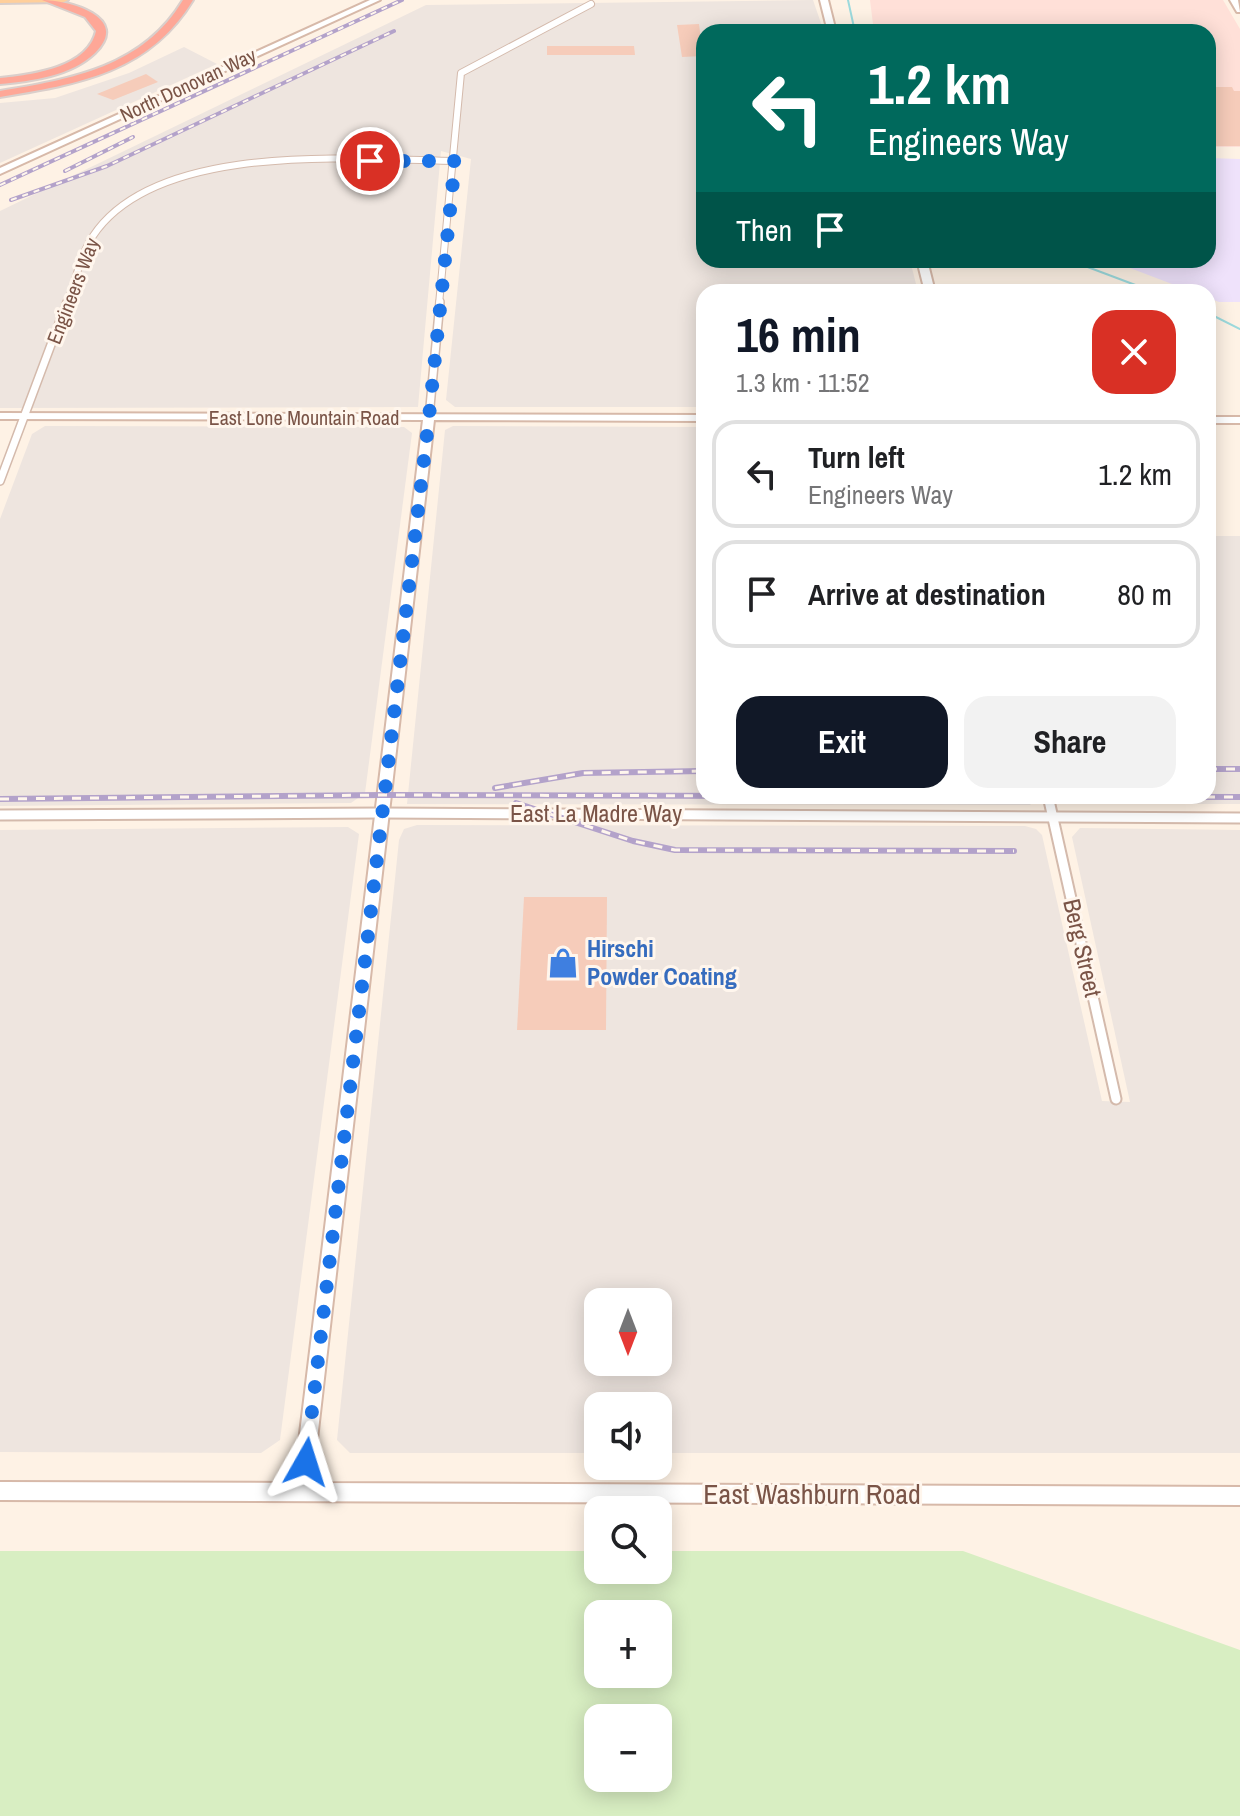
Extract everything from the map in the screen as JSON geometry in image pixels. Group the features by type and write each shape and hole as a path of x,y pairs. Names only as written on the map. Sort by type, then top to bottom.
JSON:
{"highway":[{"path":"0,81 54,70 90,52 99,41 102,32 97,18 83,9 47,0"},
{"path":"0,94 53,86 131,57 169,31 188,0"}],"main road":[{"path":"4,1 64,0"}],"street":[{"name":"North Donovan Way","path":"0,171 376,0"},
{"path":"824,0 830,24"},
{"path":"1234,0 1240,10"},
{"path":"302,1491 429,417 461,73 591,4"},
{"name":"Engineers Way","path":"0,481 92,237 126,202 176,178 245,163 455,161"},
{"name":"East Lone Mountain Road","path":"0,416 696,418"},
{"path":"1216,420 1240,420"},
{"name":"Berg Street","path":"1050,804 1116,1099"},
{"name":"East La Madre Way","path":"0,815 381,813 1240,818"},
{"name":"East Washburn Road","path":"0,1491 1240,1496"}],"shaded area":[{"path":"813,0 821,24 696,24 696,268 912,268 916,284 696,284 696,407 455,407 446,400 471,159 441,151 418,407 0,408 0,211 426,5"},
{"path":"870,0 1223,0 1240,29 1240,147 1216,147 1216,24 873,24"},
{"path":"184,47 217,64 0,163 0,103 55,98 129,73"},
{"path":"1216,158 1240,159 1240,302 1216,301 1216,284 1172,284 1130,268 1216,268"},
{"path":"45,426 404,427 412,433 365,793 351,803 0,806 0,519 32,434"},
{"path":"453,426 696,427 696,804 1031,804 1030,805 407,804 445,430"},
{"path":"1216,536 1240,536 1240,804 1216,804"},
{"path":"417,825 1025,826 1036,829 1042,835 1102,1101 1130,1102 1072,837 1080,828 1240,830 1240,1453 672,1453 672,1392 584,1392 584,1453 350,1453 337,1440 399,840 404,829"},
{"path":"348,827 359,834 280,1440 261,1453 0,1452 0,830"}],"green space":[{"path":"0,1551 584,1551 584,1584 672,1584 672,1551 963,1551 1240,1650 1240,1816 0,1816"}],"building":[{"path":"696,24 696,56 682,57 677,25"},
{"path":"547,46 634,46 635,55 547,55"},
{"path":"146,74 158,82 113,100 97,94"},
{"path":"1216,87 1232,87 1234,91 1240,91 1240,146 1216,146"},
{"name":"Hirschi Powder Coating","path":"524,897 607,897 606,1030 517,1030"}],"waterway":[{"path":"848,0 853,24"},
{"path":"1090,268 1133,284"},
{"path":"1216,317 1240,329"}],"railway":[{"path":"0,185 402,0"},
{"path":"11,200 107,166 394,31"},
{"path":"65,171 133,137"},
{"path":"1216,769 1240,769"},
{"path":"495,788 583,773 696,771"},
{"path":"0,799 696,796"},
{"path":"1216,797 1240,797"},
{"path":"516,803 633,841 675,850 1014,851"}],"place":[{"name":"Hirschi Powder Coating","path":"563,963"}],"route":[{"path":"306,1462 429,417 455,161 370,161"}]}
